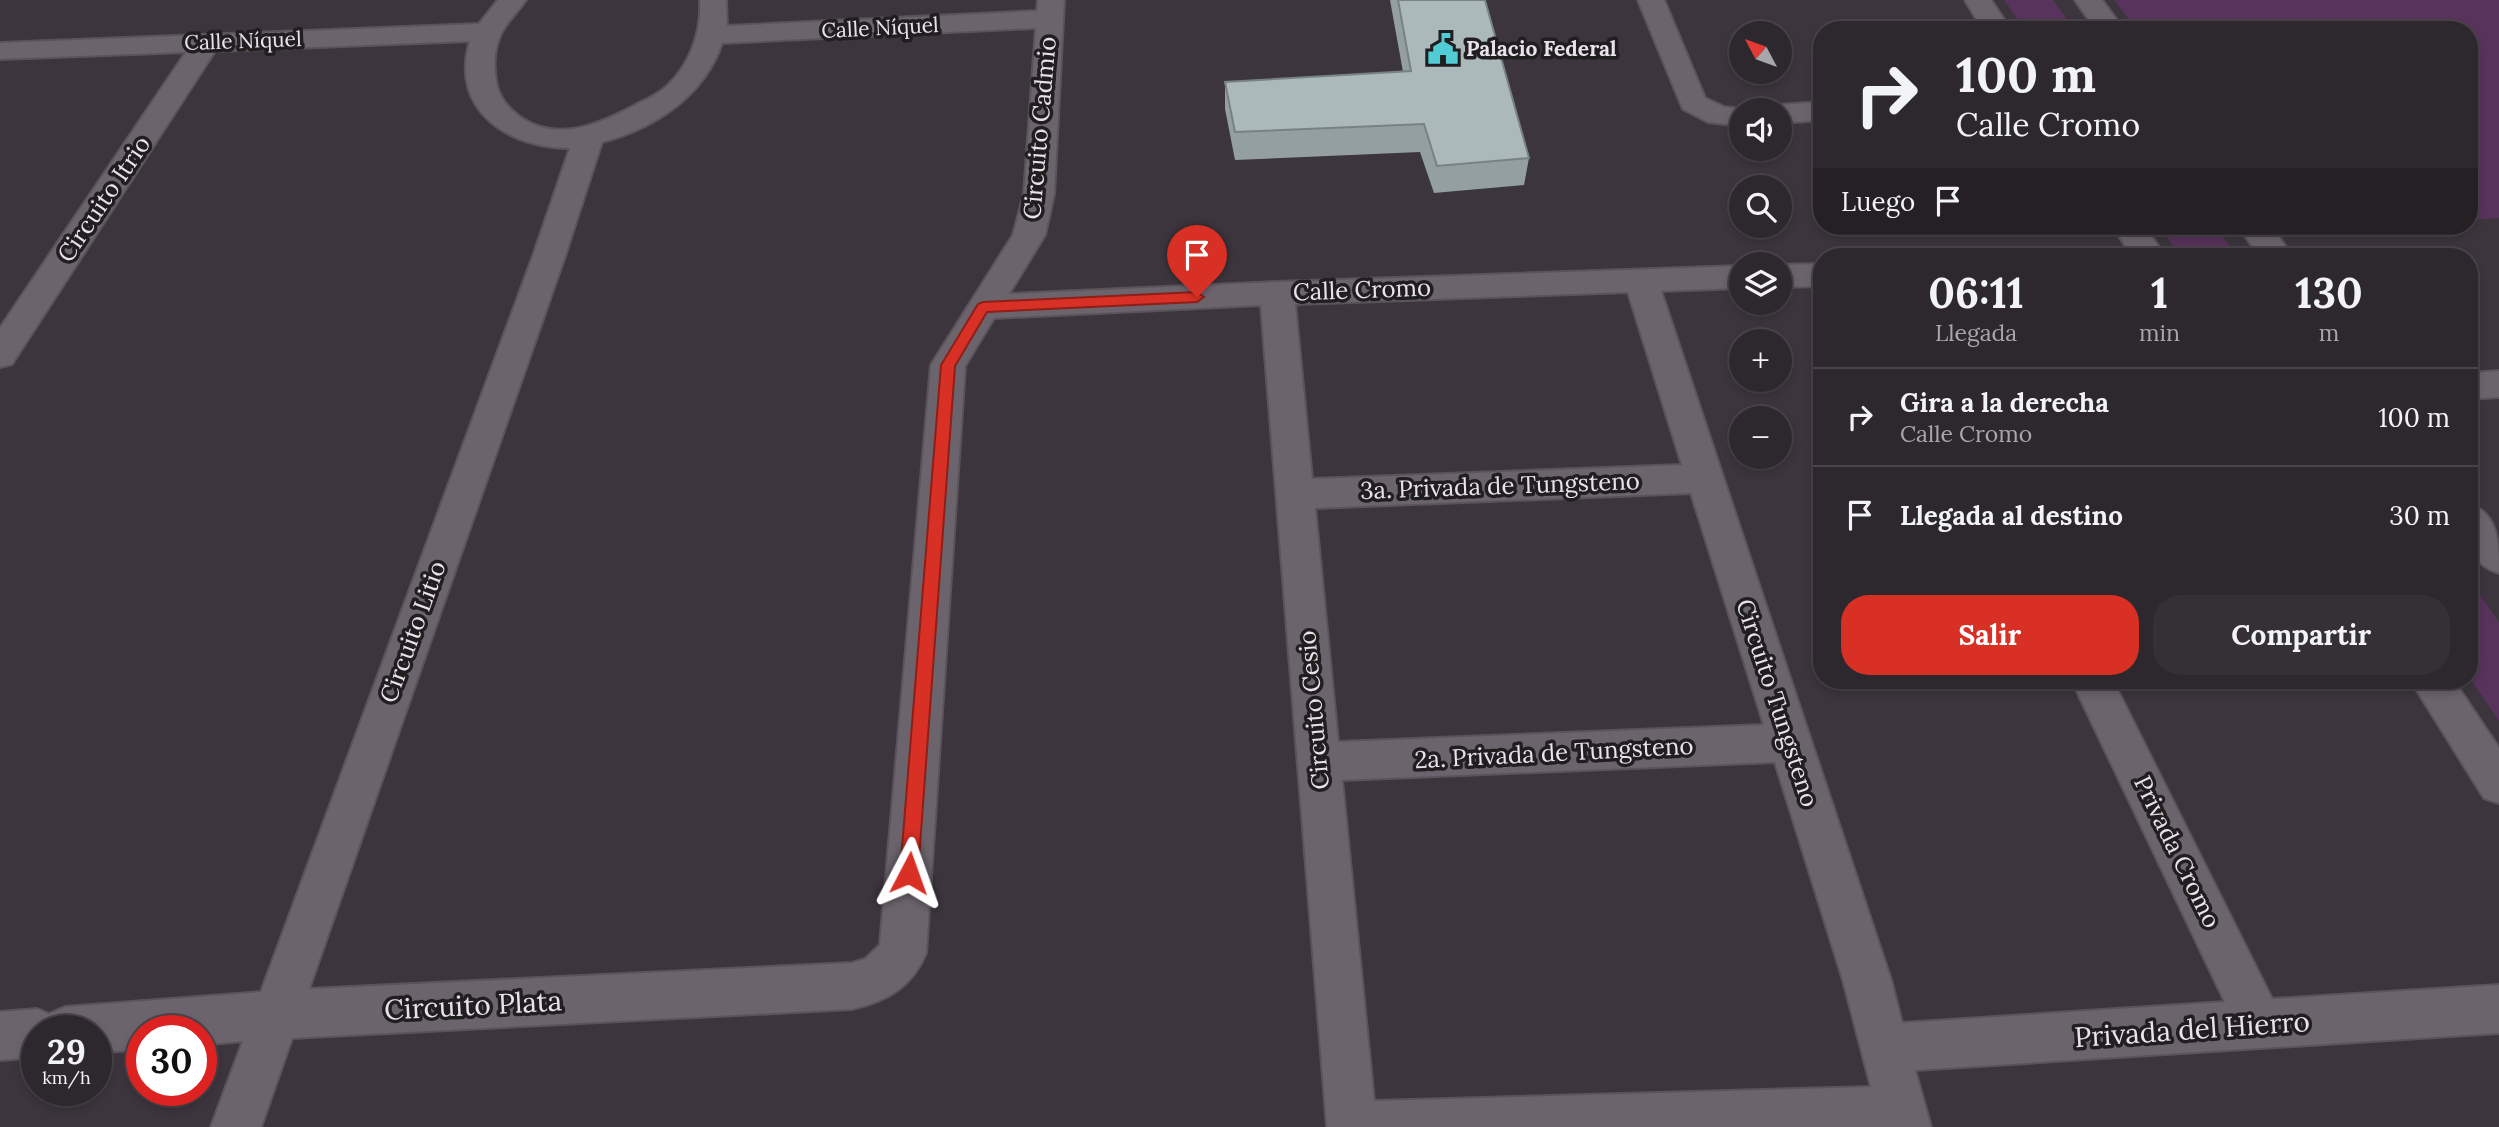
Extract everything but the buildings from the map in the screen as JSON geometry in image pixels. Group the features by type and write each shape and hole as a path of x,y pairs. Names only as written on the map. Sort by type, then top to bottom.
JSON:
{"street":[{"path":"513,0 486,32 479,57 482,90 496,114 515,129 533,136 554,139 589,136 636,117 677,93 702,59 716,16 713,0"},
{"path":"1651,0 1693,103 1718,116 1729,116"},
{"path":"1978,0 1991,21"},
{"path":"2088,0 2103,21"},
{"name":"Calle Níquel","path":"711,35 1050,10"},
{"name":"Circuito Cadmio","path":"881,978 894,967 902,953 948,365 1029,235 1039,194 1050,10"},
{"name":"Calle Níquel","path":"0,51 486,32"},
{"name":"Circuito Itrio","path":"0,355 207,43"},
{"path":"1792,113 1813,112"},
{"name":"Circuito Litio","path":"236,1127 549,256 589,136"},
{"path":"1792,276 1813,275"},
{"name":"Calle Cromo","path":"983,307 1277,293 1729,277"},
{"name":"Circuito Tungsteno","path":"1641,281 1867,980 1904,1119"},
{"name":"Circuito Cesio","path":"1277,293 1352,1127"},
{"path":"2478,385 2499,384"},
{"name":"3a. Privada de Tungsteno","path":"1295,494 1705,478"},
{"path":"2478,530 2499,558"},
{"name":"Privada Cromo","path":"2096,689 2248,998 2258,1025"},
{"path":"2436,689 2499,784"},
{"name":"2a. Privada de Tungsteno","path":"1319,762 1790,743"},
{"name":"Circuito Plata","path":"112,1027 275,1015 852,986 881,978"},
{"name":"Privada del Hierro","path":"1885,1048 2499,1009"},
{"path":"0,1036 21,1034"},
{"path":"1352,1127 1904,1119"}],"shaded area":[{"path":"2004,0 2053,0 2068,21 2019,21"},
{"path":"2114,0 2499,0 2499,218 2478,219 2478,21 2130,21"},
{"path":"2165,235 2222,235 2231,248 2175,248"},
{"path":"2478,593 2499,622 2499,721 2477,689"}],"place":[{"name":"Palacio Federal","path":"1443,49"}],"route":[{"path":"909,873 948,365 983,307 1197,297"}]}
